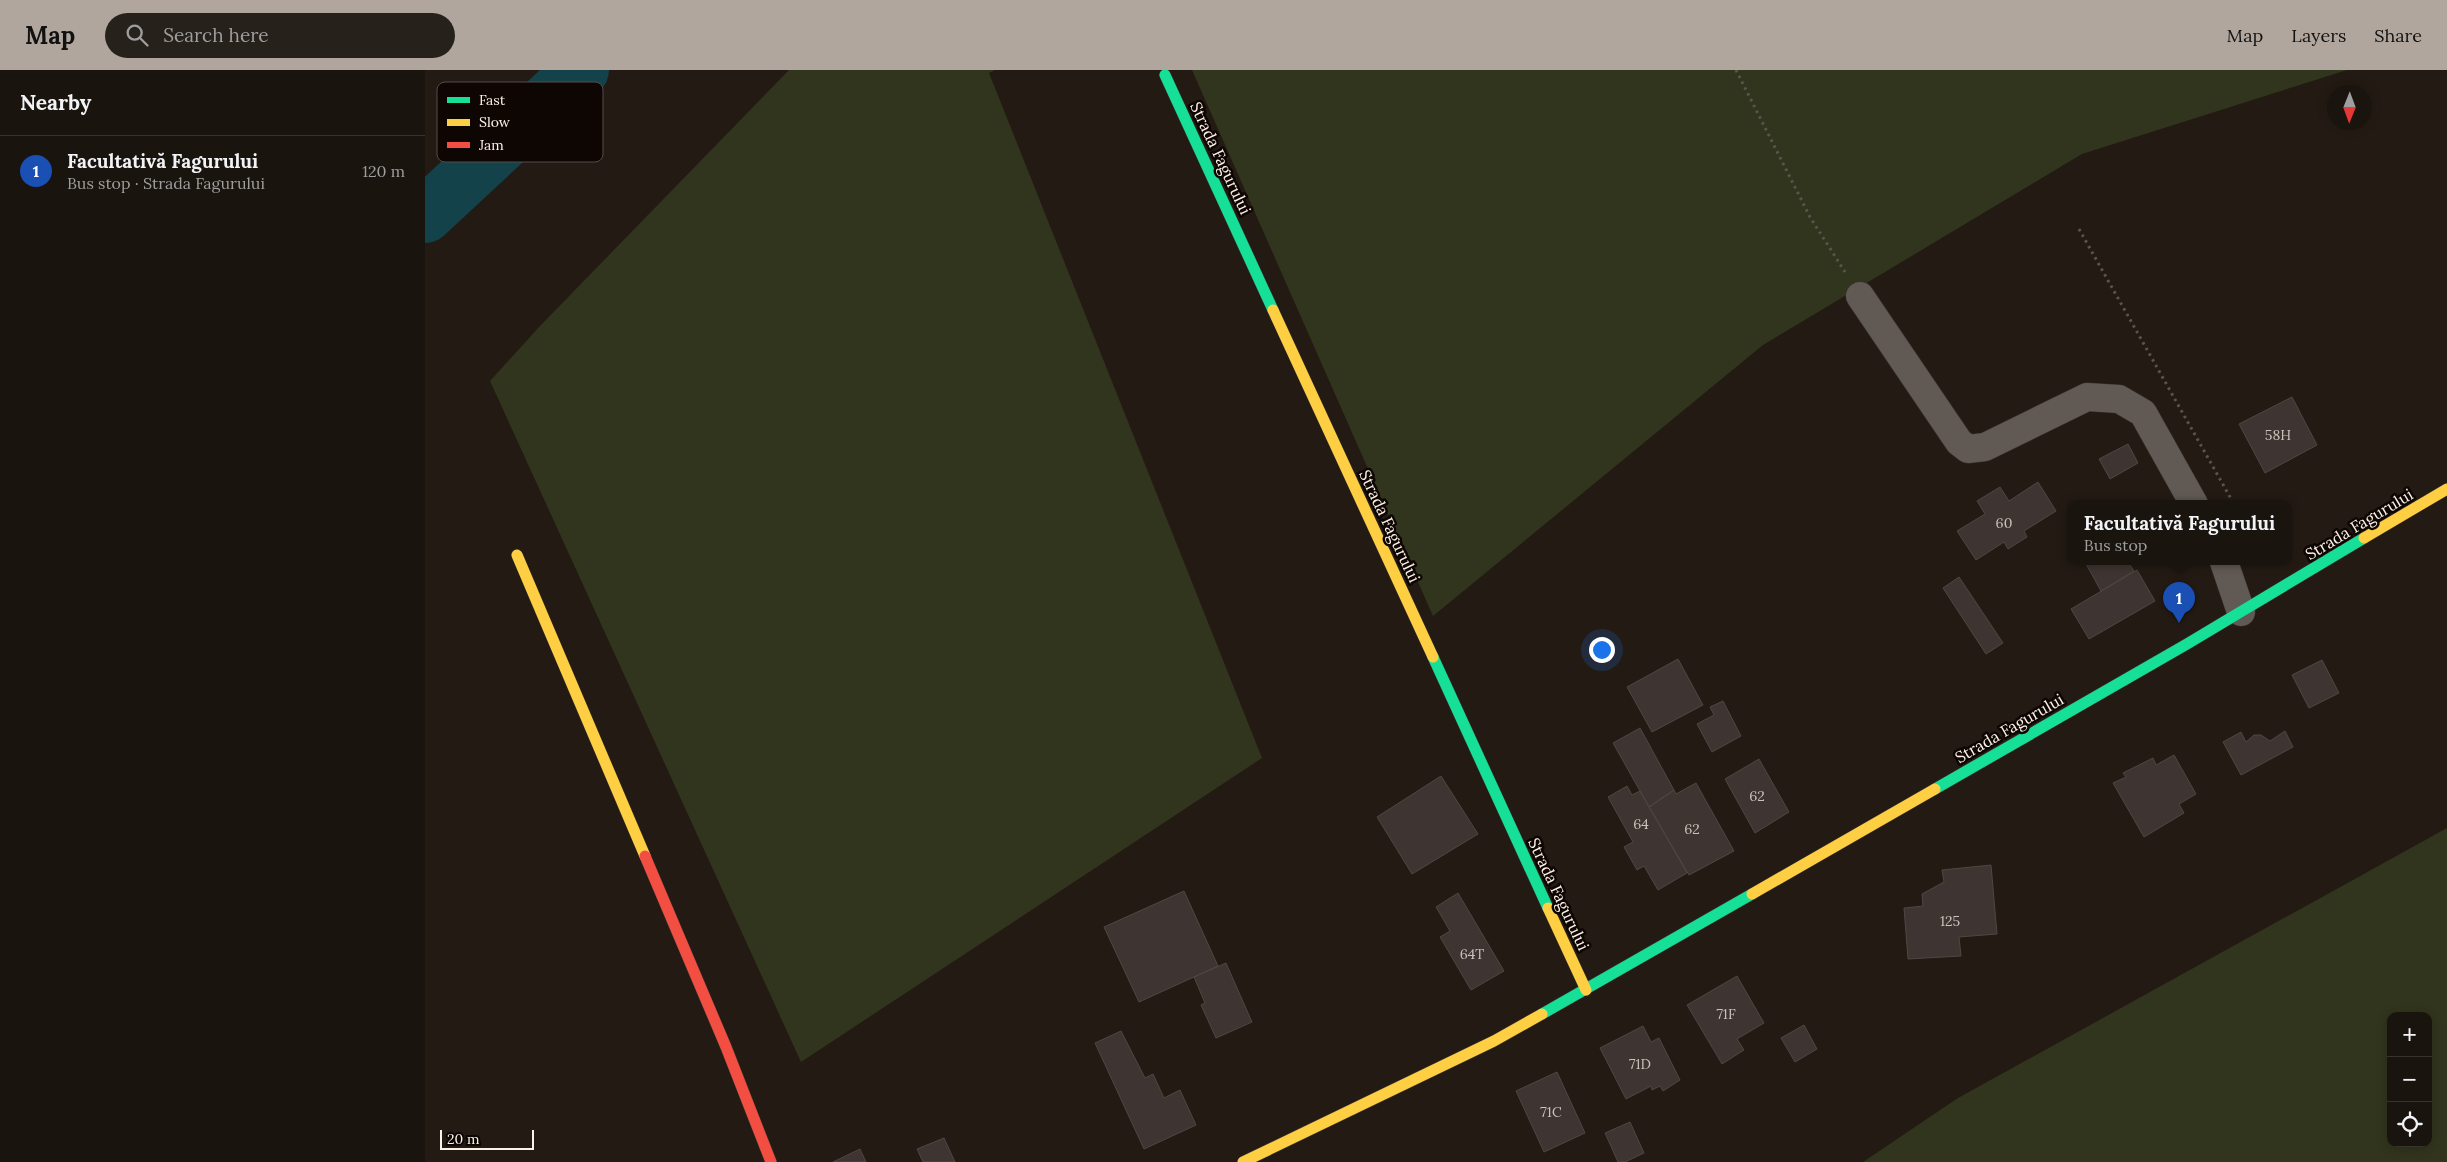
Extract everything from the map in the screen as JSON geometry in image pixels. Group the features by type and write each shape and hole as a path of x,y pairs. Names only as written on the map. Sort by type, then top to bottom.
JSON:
{"street":[{"name":"Strada Fagurului","path":"1165,75 1586,990"},
{"path":"1860,296 1959,442 1968,449 1985,447 2087,398 2119,399 2143,413 2192,500"},
{"name":"Strada Fagurului","path":"1243,1162 1493,1041 1586,990 2241,612 2447,490"},
{"path":"517,555 726,1047 771,1162"},
{"path":"2225,565 2241,612"}],"path":[{"path":"1737,70 1810,217 1860,296"},
{"path":"2079,230 2232,500"}],"green space":[{"path":"789,70 995,70 989,73 1262,758 801,1062 490,381 540,326"},
{"path":"1192,70 2347,70 2082,154 1763,345 1433,616"},
{"path":"2447,828 2447,1162 1863,1162 1958,1098"}],"building":[{"path":"2292,397 2317,445 2265,473 2239,424"},
{"path":"2128,444 2138,463 2110,479 2099,459"},
{"path":"2038,482 2056,511 2024,531 2027,537 2008,549 2004,542 1976,560 1957,531 1985,514 1977,501 2000,487 2009,501"},
{"path":"2087,565 2130,565 2134,571 2101,591"},
{"path":"2137,570 2155,601 2089,639 2071,609"},
{"path":"1959,577 2003,643 1986,654 1943,588"},
{"path":"1678,659 1703,705 1652,732 1627,687"},
{"path":"2322,660 2339,693 2309,708 2292,675"},
{"path":"1723,701 1741,736 1712,752 1697,724 1714,715 1710,707"},
{"path":"1640,728 1674,790 1649,807 1613,743"},
{"path":"2285,731 2293,747 2241,775 2223,742 2241,732 2246,742 2254,735 2261,735 2270,741"},
{"path":"2174,755 2196,794 2179,804 2184,813 2144,837 2113,783 2126,777 2123,773 2153,758 2156,765"},
{"path":"1759,759 1789,812 1755,833 1725,779"},
{"path":"1441,776 1478,834 1412,874 1377,817"},
{"path":"1696,783 1734,851 1689,875 1649,807 1674,790 1676,794"},
{"path":"1627,786 1632,795 1640,791 1687,873 1658,890 1644,866 1637,870 1624,847 1633,842 1608,797"},
{"path":"1991,865 1997,934 1959,937 1961,956 1908,959 1904,908 1923,906 1922,894 1944,882 1942,870"},
{"path":"1184,891 1218,966 1139,1002 1104,927"},
{"path":"1458,893 1504,971 1471,990 1440,937 1450,931 1436,907"},
{"path":"1226,963 1252,1022 1216,1038 1201,1005 1205,1003 1194,977"},
{"path":"1737,976 1764,1023 1737,1039 1744,1050 1722,1064 1687,1005"},
{"path":"1804,1025 1817,1049 1795,1062 1781,1038"},
{"path":"1643,1026 1651,1042 1659,1038 1680,1080 1663,1091 1660,1086 1652,1090 1651,1086 1626,1099 1600,1048"},
{"path":"1121,1031 1145,1078 1153,1074 1164,1098 1180,1090 1196,1125 1144,1149 1095,1043"},
{"path":"1557,1072 1585,1133 1544,1152 1516,1091"},
{"path":"1630,1122 1644,1153 1625,1162 1618,1162 1605,1133"},
{"path":"944,1138 955,1162 923,1162 917,1149"},
{"path":"860,1149 866,1162 833,1162"}],"waterway":[{"path":"568,82 581,70"},
{"path":"425,215 482,162"}],"traffic: fast":[{"path":"1165,75 1273,310"},
{"path":"1935,789 2187,644 2364,538"},
{"path":"1433,657 1548,908"},
{"path":"1542,1014 1752,894"}],"traffic: slow":[{"path":"1273,310 1433,657"},
{"path":"2364,538 2447,489"},
{"path":"517,555 645,856"},
{"path":"1752,894 1935,789"},
{"path":"1548,908 1586,990"},
{"path":"1243,1162 1494,1041 1542,1014"}],"traffic: jam":[{"path":"645,856 726,1047 771,1162"}],"place":[{"name":"Facultativă Fagurului","path":"2179,623"}]}
